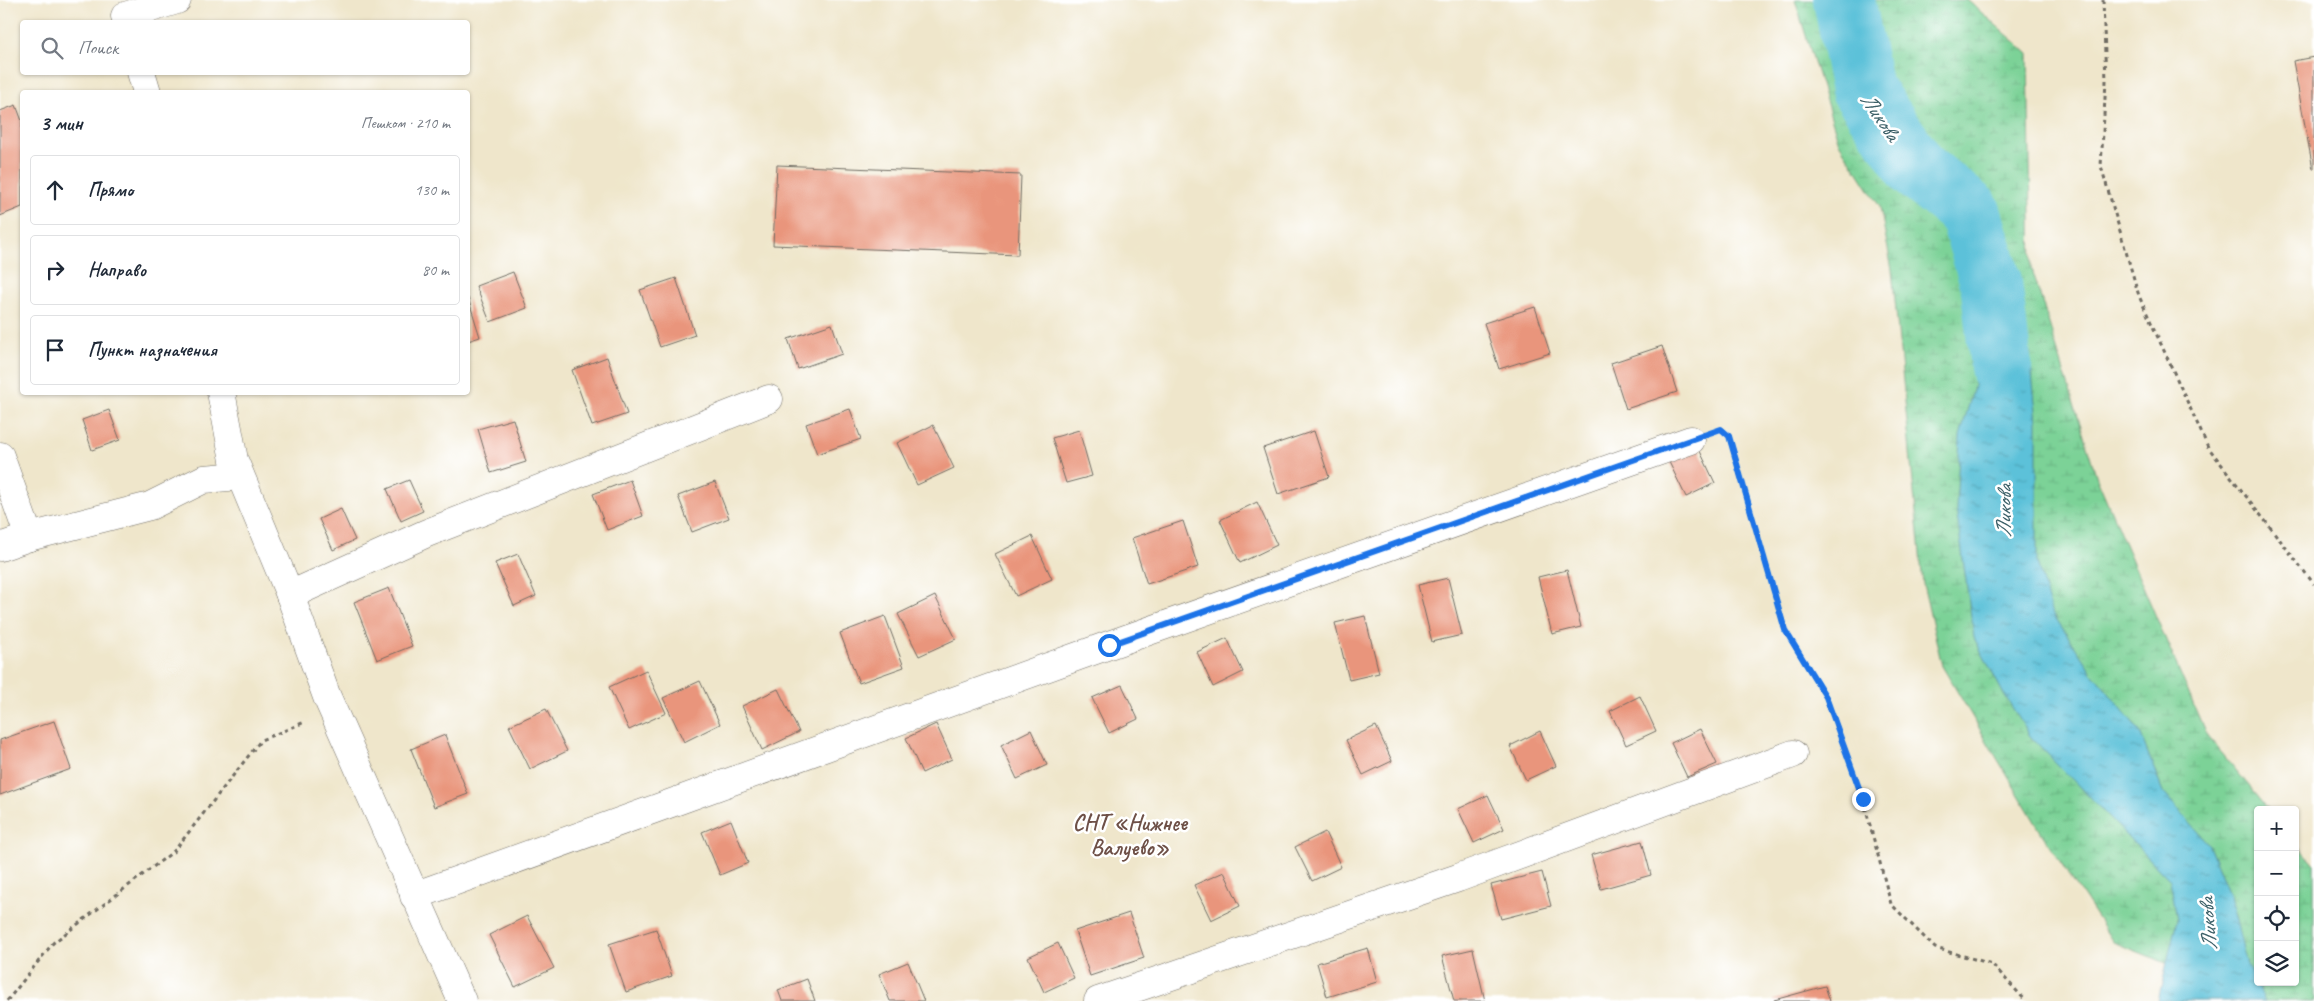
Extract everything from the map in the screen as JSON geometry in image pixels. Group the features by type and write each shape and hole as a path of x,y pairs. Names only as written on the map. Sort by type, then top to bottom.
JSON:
{"street":[{"path":"123,13 177,0"},
{"path":"143,75 146,90"},
{"path":"222,395 234,460 240,476 290,594 334,711 414,896 462,1001"},
{"path":"290,594 427,533 769,399"},
{"path":"414,896 1109,645 1691,440"},
{"path":"0,456 28,537"},
{"path":"0,547 28,537 150,506 204,478 240,476"},
{"path":"1098,1001 1458,878 1793,754"}],"path":[{"path":"2103,0 2106,81 2101,166 2139,296 2208,447 2314,584"},
{"path":"1691,440 1721,429 1729,436 1785,630 1826,697 1863,799 1891,904 1935,948 1992,964 2026,1001"},
{"path":"7,1001 53,943 174,851 261,740 334,711"}],"green space":[{"path":"1795,0 1967,0 2028,53 2032,269 2097,478 2206,734 2266,806 2254,806 2254,986 2299,986 2299,846 2314,864 2314,1001 2262,1001 2113,942 2044,837 1942,666 1923,584 1892,270 1880,207 1839,143"}],"water":[{"path":"1991,282 2030,355 2037,421 2037,562 2051,611 2093,674 2139,730 2163,792 2209,845 2230,897 2247,964 2254,978 2254,986 2258,986 2265,1001 2158,1001 2177,919 2170,880 2030,736 2002,691 1974,638 1956,509 1960,436 1977,376 1977,320"}],"building":[{"path":"2314,57 2314,169 2313,169 2293,61"},
{"path":"16,105 20,116 20,208 0,216 0,111"},
{"path":"777,165 1021,175 1018,255 773,245"},
{"path":"513,272 527,308 490,322 476,286"},
{"path":"676,278 695,335 660,347 640,290"},
{"path":"470,304 480,337 470,340"},
{"path":"1535,307 1550,353 1499,369 1484,323"},
{"path":"832,324 842,354 798,369 788,339"},
{"path":"1662,346 1677,392 1626,409 1611,363"},
{"path":"607,357 627,414 592,426 572,370"},
{"path":"850,409 861,439 817,454 806,424"},
{"path":"109,410 120,440 92,450 82,420"},
{"path":"513,419 526,462 491,473 478,429"},
{"path":"933,425 954,468 917,485 897,443"},
{"path":"1079,430 1092,476 1066,483 1052,438"},
{"path":"1314,431 1329,477 1278,494 1263,448"},
{"path":"1699,449 1715,483 1686,497 1669,462"},
{"path":"409,480 423,511 401,521 387,489"},
{"path":"630,480 643,516 607,530 593,494"},
{"path":"715,482 729,518 692,532 678,496"},
{"path":"1257,502 1277,545 1240,563 1220,520"},
{"path":"341,509 355,540 333,550 319,519"},
{"path":"1183,521 1198,567 1147,584 1132,538"},
{"path":"1032,536 1052,579 1016,596 995,554"},
{"path":"518,554 536,596 514,606 495,563"},
{"path":"1567,570 1581,627 1552,634 1538,577"},
{"path":"1448,578 1462,635 1432,642 1418,585"},
{"path":"389,588 412,646 377,660 354,602"},
{"path":"935,596 956,639 919,656 898,614"},
{"path":"885,616 904,667 859,683 840,633"},
{"path":"1365,616 1379,673 1349,680 1335,623"},
{"path":"1227,638 1243,672 1213,687 1197,652"},
{"path":"646,670 666,713 629,730 609,687"},
{"path":"700,681 720,724 684,742 663,698"},
{"path":"1122,685 1138,719 1109,733 1092,698"},
{"path":"778,689 799,732 762,750 742,706"},
{"path":"1640,696 1656,731 1626,745 1610,711"},
{"path":"546,709 567,751 530,769 509,726"},
{"path":"54,721 71,769 0,795 0,740"},
{"path":"936,724 952,759 922,773 906,738"},
{"path":"1376,726 1392,761 1363,775 1346,740"},
{"path":"1700,729 1717,764 1687,777 1671,743"},
{"path":"1031,730 1047,765 1017,779 1001,745"},
{"path":"1540,731 1556,766 1526,780 1510,746"},
{"path":"445,735 468,794 434,807 411,749"},
{"path":"1488,795 1504,829 1474,843 1458,809"},
{"path":"731,820 748,863 720,875 702,832"},
{"path":"1325,832 1341,867 1312,881 1295,847"},
{"path":"1642,841 1651,875 1601,889 1591,855"},
{"path":"1224,872 1240,906 1211,920 1194,885"},
{"path":"1542,872 1551,906 1501,919 1491,885"},
{"path":"1129,913 1144,958 1090,976 1075,931"},
{"path":"527,916 554,968 515,987 489,935"},
{"path":"656,929 672,976 626,992 609,944"},
{"path":"1058,943 1074,978 1044,992 1028,957"},
{"path":"1368,948 1377,982 1327,997 1317,963"},
{"path":"1473,949 1485,1001 1454,1001 1442,956"},
{"path":"908,962 924,1001 890,1001 879,974"},
{"path":"807,979 815,1001 782,1001 778,990"},
{"path":"1825,986 1830,1001 1774,1001 1774,1000"}],"waterway":[{"name":"Ликова","path":"1844,0 1862,89 1918,170 1970,212 1991,282 2001,367"}],"district":[{"name":"СНТ «Нижнее Валуево»","path":"1130,834"}],"route":[{"path":"1109,645 1721,429 1729,436 1785,630 1826,697 1863,799"}]}
